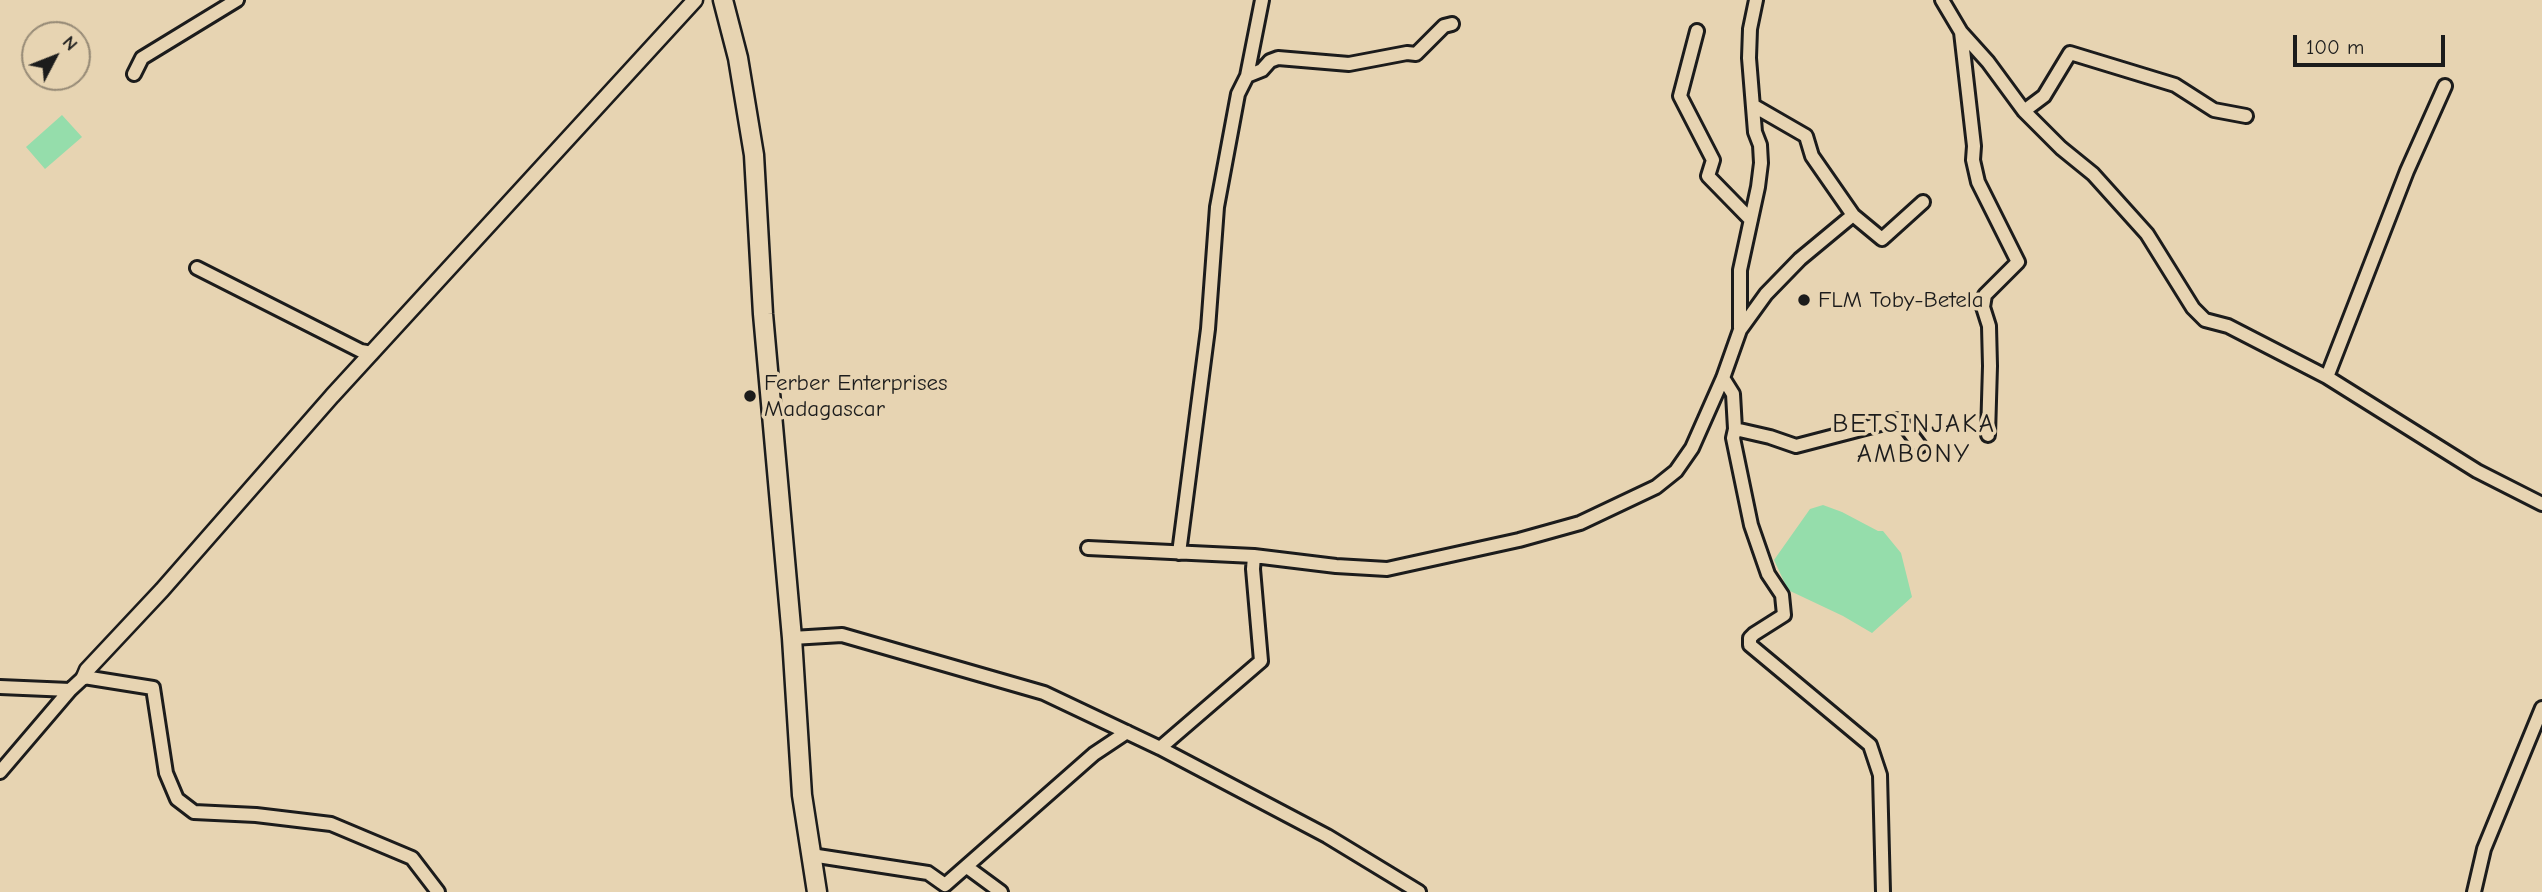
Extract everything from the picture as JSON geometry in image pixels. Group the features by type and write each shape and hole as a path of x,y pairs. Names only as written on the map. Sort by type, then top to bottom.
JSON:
{"main road":[{"path":"723,0 738,58 754,155 774,450 792,638 802,795 817,892"}],"street":[{"path":"134,74 142,58 237,0"},
{"path":"0,772 84,677 87,670 162,590 372,353 695,0"},
{"path":"1179,553 1208,329 1217,207 1238,94 1247,76 1262,0"},
{"path":"1740,330 1740,270 1761,163 1749,58 1750,29 1756,0"},
{"path":"1942,0 1961,32 1988,62 2024,111 2061,148 2093,174 2147,234 2193,308 2205,320 2228,326 2327,377 2477,471 2542,504"},
{"path":"1247,76 1262,70 1270,61 1278,58 1349,64 1407,53 1416,54 1444,26 1452,24"},
{"path":"1697,31 1681,96 1713,160 1708,176 1751,220"},
{"path":"1961,32 1974,146 1973,160 1978,182 2018,262 1985,295 1983,307 1989,326 1990,366 1988,435"},
{"path":"2024,111 2044,96 2070,53 2175,85 2214,110 2246,117"},
{"path":"2327,377 2407,171 2445,86"},
{"path":"1754,106 1806,136 1812,156 1853,215 1882,239 1923,202"},
{"path":"1088,548 1254,556 1387,569 1519,540 1580,523 1656,487 1676,471 1692,448 1723,378 1740,330 1766,294 1800,259 1853,215"},
{"path":"197,268 361,351 372,353"},
{"path":"1723,378 1733,394 1733,438 1750,521 1768,573 1782,595 1784,615 1750,638 1750,645 1870,746 1880,775 1882,892"},
{"path":"1735,429 1770,436 1796,446 1896,420 1902,422 1920,446"},
{"path":"1160,748 1261,661 1254,556"},
{"path":"792,638 842,635 1044,693 1160,748 1332,839 1419,892"},
{"path":"84,677 153,688 166,773 177,799 194,811 331,824 412,858 438,892"},
{"path":"0,687 70,690"},
{"path":"2474,892 2484,849 2542,708"},
{"path":"811,855 928,873 945,885 1094,754 1127,732"},
{"path":"967,867 1001,892"}],"green space":[{"path":"62,115 82,137 45,169 26,147"},
{"path":"1823,505 1883,531 1901,553 1912,597 1872,633 1788,590 1774,560 1810,509"}],"place":[{"name":"FLM Toby-Betela","path":"1804,300"},
{"name":"Ferber Enterprises Madagascar","path":"750,396"}],"district":[{"name":"BETSINJAKA AMBONY","path":"1914,440"}]}
